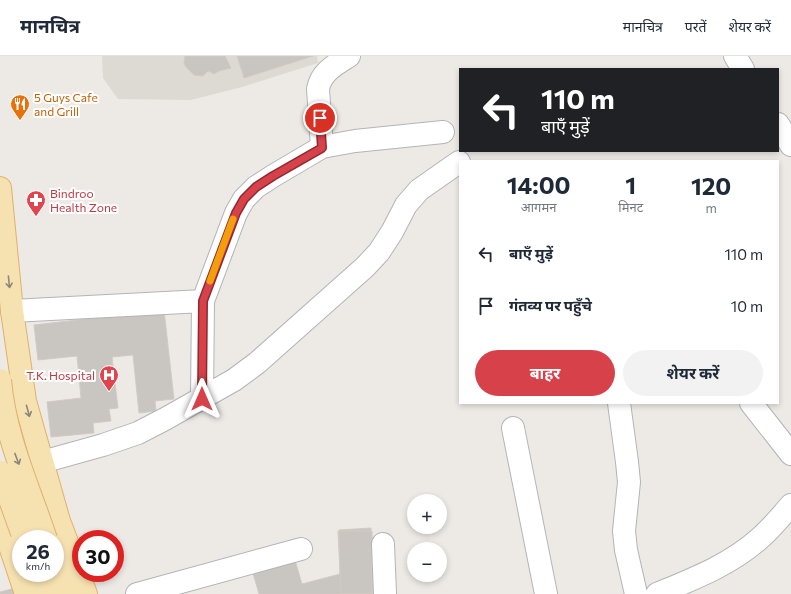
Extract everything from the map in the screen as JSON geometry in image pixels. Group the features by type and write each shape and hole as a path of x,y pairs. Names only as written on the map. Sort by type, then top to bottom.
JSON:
{"main road":[{"path":"0,188 12,311 25,401 59,521 60,530"},
{"path":"0,380 6,422 15,454 43,530"},
{"path":"0,472 12,558"},
{"path":"64,553 86,594"},
{"path":"21,582 26,594"},
{"path":"39,582 42,594"},
{"path":"60,582 64,594"}],"street":[{"path":"322,148 318,89 319,81 325,72 349,56"},
{"path":"735,56 742,68"},
{"path":"779,126 791,145"},
{"path":"202,399 203,301 236,213 244,199 256,187 322,148 355,141 443,132"},
{"path":"42,462 103,445 138,433 166,420 234,380 257,363 348,284 379,252 392,232 406,205 420,190 459,162"},
{"path":"12,311 203,301"},
{"path":"619,404 629,482 624,532 626,550 636,594"},
{"path":"752,404 791,454"},
{"path":"513,428 546,594"},
{"path":"657,594 712,571 736,557 760,539 791,505"},
{"path":"8,531 59,521"},
{"path":"384,544 385,594"},
{"path":"137,594 301,549"}],"shaded area":[{"path":"102,56 317,56 318,63 242,87 191,100 118,99 103,78"}],"building":[{"path":"185,56 225,56 231,68 214,74 208,71 203,76 194,75 184,63"},
{"path":"237,56 313,56 244,78"},
{"path":"164,310 174,399 155,401 156,411 139,413 133,355 112,357 118,408 109,409 111,421 93,423 94,433 51,437 47,402 81,398 77,356 38,360 34,325"},
{"path":"371,528 372,594 259,594 250,563 292,550 302,584 340,574 339,530"},
{"path":"338,531 372,531 373,594 341,594"},
{"path":"39,582 42,594 0,594 0,592"}],"slow traffic":[{"path":"210,281 233,219"}],"place":[{"name":"5 Guys Cafe and Grill","path":"20,121"},
{"name":"Bindroo Health Zone","path":"36,217"},
{"name":"T.K. Hospital","path":"109,392"}],"route":[{"path":"202,399 203,301 236,213 244,199 256,187 322,148 320,118"}]}
